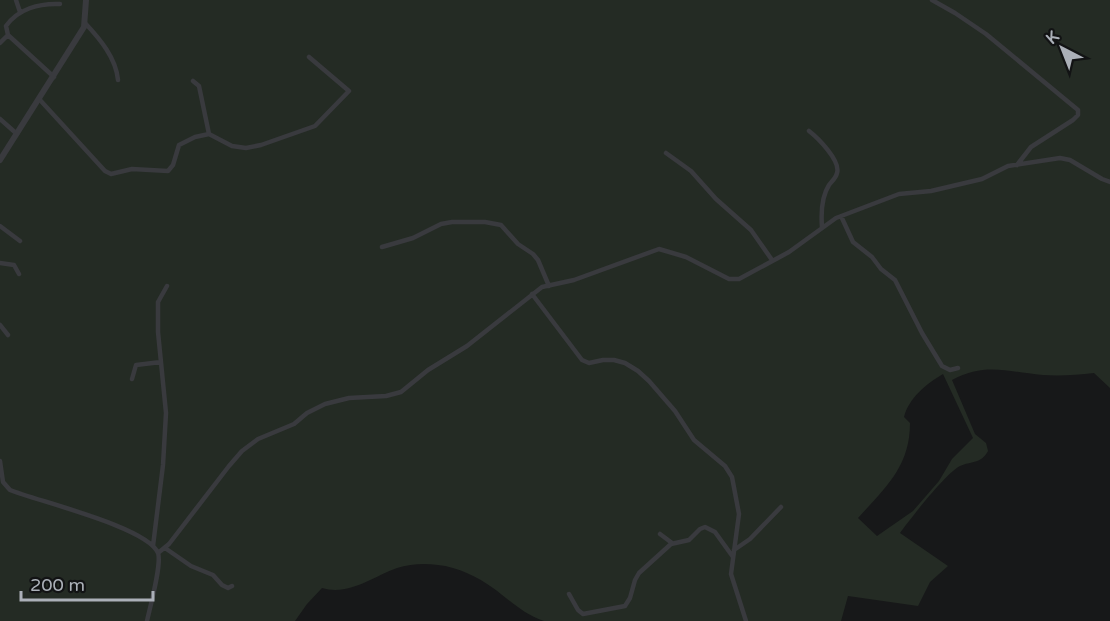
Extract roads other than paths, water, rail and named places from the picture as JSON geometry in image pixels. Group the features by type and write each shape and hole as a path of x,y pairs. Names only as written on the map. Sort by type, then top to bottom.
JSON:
{"street":[{"path":"16,0 20,12"},
{"path":"932,0 986,34 1078,110 1078,115 1073,120 1031,147 1017,165"},
{"path":"0,160 84,27 88,1"},
{"path":"54,77 8,35 6,27 11,18 20,12 46,3 60,4"},
{"path":"85,22 114,63 118,80"},
{"path":"0,43 8,35"},
{"path":"40,100 105,171 111,174 132,169 168,171 173,165 175,152 179,145 195,137 209,134 228,145 249,148 298,134 318,124 349,91 309,57"},
{"path":"194,81 198,86 209,134"},
{"path":"0,119 17,134"},
{"path":"809,131 831,155 838,168 837,176 826,191 822,227"},
{"path":"666,153 691,171 716,199 751,230 772,260"},
{"path":"158,553 165,548 228,466 258,439 294,424 307,413 325,404 349,398 386,396 401,392 428,370 467,346 542,287 574,280 659,249 686,257 734,280 744,277 789,252 841,216 899,194 962,185 982,179 1008,166 1060,158 1070,160 1102,180 1110,182"},
{"path":"841,216 853,242 873,257 880,269 895,280 942,366 950,370 958,368"},
{"path":"382,247 413,238 441,224 485,222 501,225 518,244 533,254 549,286"},
{"path":"0,226 20,241"},
{"path":"0,263 14,265 19,274"},
{"path":"153,546 163,465 166,413 158,332 159,302 167,286"},
{"path":"532,294 582,360 589,363 614,360 625,363 638,371 675,411 694,440 726,466 732,477 738,507 731,574 746,621"},
{"path":"0,325 8,335"},
{"path":"132,379 136,365 161,362"},
{"path":"0,461 3,469 1,479 6,487 13,491 77,510 141,538 153,546 158,553 158,567 147,621"},
{"path":"734,550 750,539 781,507"},
{"path":"569,594 578,610 583,614 625,606 639,573 672,543 689,540 700,529 708,527 715,532 733,557"},
{"path":"660,534 672,543"},
{"path":"165,548 192,566 213,575 224,587 232,586"}]}
